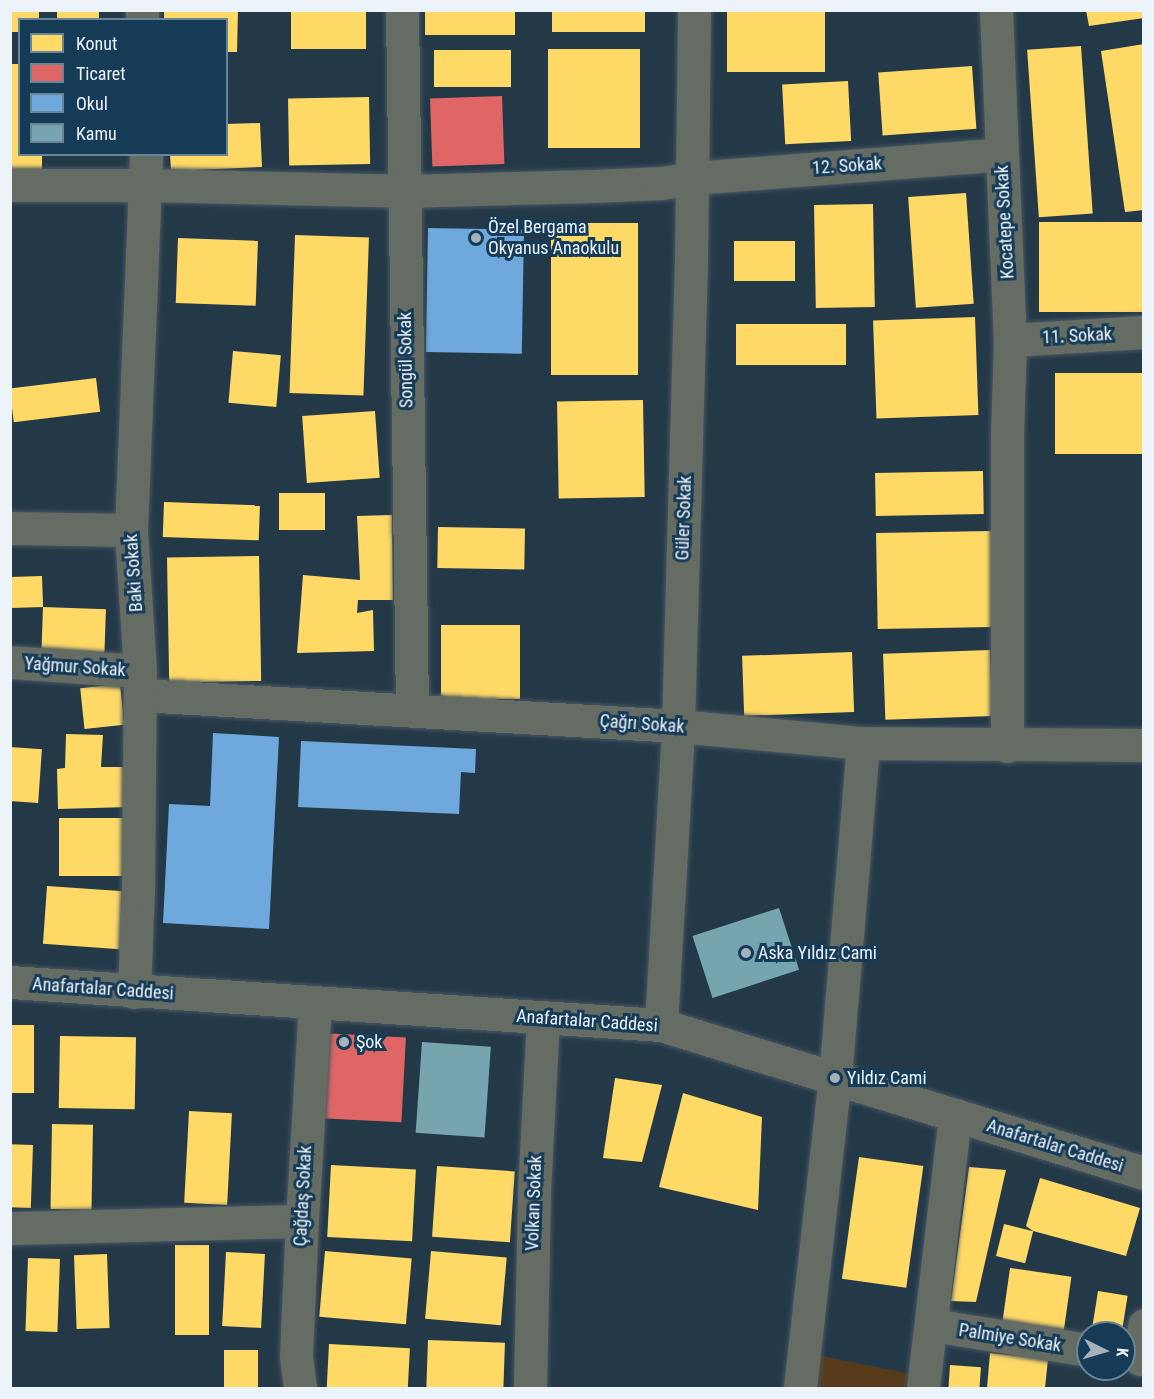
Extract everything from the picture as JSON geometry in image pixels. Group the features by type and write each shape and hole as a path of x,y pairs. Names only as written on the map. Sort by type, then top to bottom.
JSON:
{"street":[{"name":"Songül Sokak","path":"402,10 412,710"},
{"name":"Güler Sokak","path":"661,1025 678,726 693,178 694,10"},
{"name":"Kocatepe Sokak","path":"996,10 1010,340 1007,434 1007,746"},
{"name":"12. Sokak","path":"10,185 146,170 403,191 662,183 693,178 1002,154"},
{"name":"Baki Sokak","path":"134,992 138,890 140,683 131,530 146,170"},
{"name":"11. Sokak","path":"1010,340 1143,332"},
{"path":"10,528 131,530"},
{"name":"Yağmur Sokak","path":"10,662 140,683"},
{"name":"Çağrı Sokak","path":"140,683 412,710 678,726 863,743 1007,746 1143,745"},
{"path":"800,1389 835,1078 863,743"},
{"name":"Anafartalar Caddesi","path":"10,982 134,992 661,1025 1143,1173"},
{"name":"Çağdaş Sokak","path":"300,1389 296,1356 315,1003"},
{"name":"Volkan Sokak","path":"530,1389 534,1191 543,1017"},
{"path":"923,1389 955,1115"},
{"path":"10,1228 302,1221"},
{"name":"Palmiye Sokak","path":"932,1325 1076,1348"},
{"path":"1136,1358 1143,1325"}],"shaded area":[{"path":"821,1356 911,1374 908,1388 819,1388 818,1364"}],"building: Konut":[{"path":"10,10 39,10 39,18 18,18 18,32 10,32"},
{"path":"57,10 99,10 99,18 57,18"},
{"path":"164,10 238,10 237,52 228,52 228,18 164,18"},
{"path":"291,10 366,10 366,49 291,49"},
{"path":"425,10 515,10 515,35 425,35"},
{"path":"552,10 645,10 645,32 552,32"},
{"path":"727,10 825,10 825,72 727,72"},
{"path":"1086,10 1144,10 1144,18 1089,26"},
{"path":"1144,44 1144,210 1125,212 1101,51"},
{"path":"1081,46 1093,214 1039,217 1027,50"},
{"path":"548,49 640,49 640,148 548,148"},
{"path":"434,50 511,50 511,87 434,87"},
{"path":"10,64 18,64 18,156 42,156 42,174 10,174"},
{"path":"972,66 976,129 883,135 878,73"},
{"path":"848,81 851,141 785,144 782,84"},
{"path":"369,97 370,164 289,165 288,98"},
{"path":"260,123 262,167 171,171 170,156 228,156 228,124"},
{"path":"966,193 974,304 916,308 908,197"},
{"path":"873,204 875,307 816,308 814,205"},
{"path":"1039,222 1144,222 1144,312 1039,312"},
{"path":"551,223 638,223 638,375 551,375"},
{"path":"295,235 369,238 363,395 289,393"},
{"path":"178,238 258,241 256,306 176,303"},
{"path":"734,241 795,241 795,281 734,281"},
{"path":"975,317 978,415 876,419 873,321"},
{"path":"736,324 846,324 846,365 736,365"},
{"path":"233,351 281,355 276,407 228,403"},
{"path":"1055,373 1144,373 1144,454 1055,454"},
{"path":"96,378 100,412 14,422 10,389"},
{"path":"643,400 645,497 559,498 557,402"},
{"path":"375,411 380,478 307,483 302,416"},
{"path":"983,471 984,514 876,516 875,473"},
{"path":"279,493 325,493 325,530 279,530"},
{"path":"164,502 260,505 259,540 163,537"},
{"path":"392,515 393,600 358,600 357,613 373,610 374,651 297,653 303,575 360,580 357,516"},
{"path":"438,527 525,529 524,570 437,568"},
{"path":"991,531 993,627 878,629 876,533"},
{"path":"259,556 261,681 169,683 167,558"},
{"path":"42,576 43,607 11,608 10,577"},
{"path":"43,607 106,609 104,652 41,650"},
{"path":"441,625 520,625 520,699 441,699"},
{"path":"990,650 992,716 885,720 883,654"},
{"path":"852,652 854,712 744,716 742,656"},
{"path":"120,684 124,725 85,729 80,688"},
{"path":"66,734 103,735 101,767 128,767 129,807 58,809 57,769 65,768"},
{"path":"10,747 42,749 38,803 10,801"},
{"path":"59,818 132,818 132,876 59,876"},
{"path":"47,886 124,891 120,949 43,944"},
{"path":"10,1025 34,1025 34,1093 10,1093"},
{"path":"60,1036 136,1037 135,1109 59,1108"},
{"path":"615,1078 662,1085 642,1162 603,1158"},
{"path":"683,1093 762,1117 758,1210 659,1187"},
{"path":"189,1111 232,1113 227,1205 184,1203"},
{"path":"52,1124 93,1125 92,1210 51,1209"},
{"path":"10,1144 33,1145 31,1208 10,1207"},
{"path":"859,1157 923,1166 906,1288 842,1279"},
{"path":"331,1165 416,1169 412,1241 327,1237"},
{"path":"437,1166 515,1171 510,1242 432,1237"},
{"path":"969,1167 1006,1170 976,1302 951,1301"},
{"path":"1040,1178 1140,1208 1126,1256 1033,1231 1026,1226"},
{"path":"1004,1224 1033,1231 1025,1263 996,1256"},
{"path":"175,1245 209,1245 209,1335 175,1335"},
{"path":"325,1251 412,1259 406,1324 319,1317"},
{"path":"431,1251 507,1258 501,1325 425,1319"},
{"path":"226,1252 265,1254 261,1328 222,1326"},
{"path":"107,1254 110,1328 77,1329 74,1255"},
{"path":"28,1258 60,1259 57,1332 25,1331"},
{"path":"1010,1268 1071,1277 1064,1331 1002,1322"},
{"path":"1098,1291 1128,1296 1124,1321 1093,1321"},
{"path":"428,1340 505,1343 503,1388 426,1388"},
{"path":"329,1344 410,1348 408,1388 327,1388"},
{"path":"224,1350 258,1350 258,1388 224,1388"},
{"path":"990,1353 1048,1359 1045,1388 987,1388"},
{"path":"950,1365 981,1367 979,1388 948,1388"}],"building: Ticaret":[{"path":"502,96 504,164 432,166 430,99"},
{"path":"321,1033 406,1037 401,1122 317,1118"}],"building: Okul":[{"path":"428,228 524,230 522,354 426,352"},
{"path":"213,733 279,737 269,929 163,923 169,804 210,806"},
{"path":"301,741 476,749 475,773 461,772 459,814 298,807"}],"building: Kamu":[{"name":"Aska Yıldız Cami","path":"779,908 799,970 713,998 692,936"},
{"path":"422,1042 491,1047 484,1138 416,1133"}],"place":[{"name":"Özel Bergama Okyanus Anaokulu","path":"476,238"},
{"name":"Aska Yıldız Cami","path":"746,953"},
{"name":"Şok","path":"344,1042"},
{"name":"Yıldız Cami","path":"835,1078"}]}
